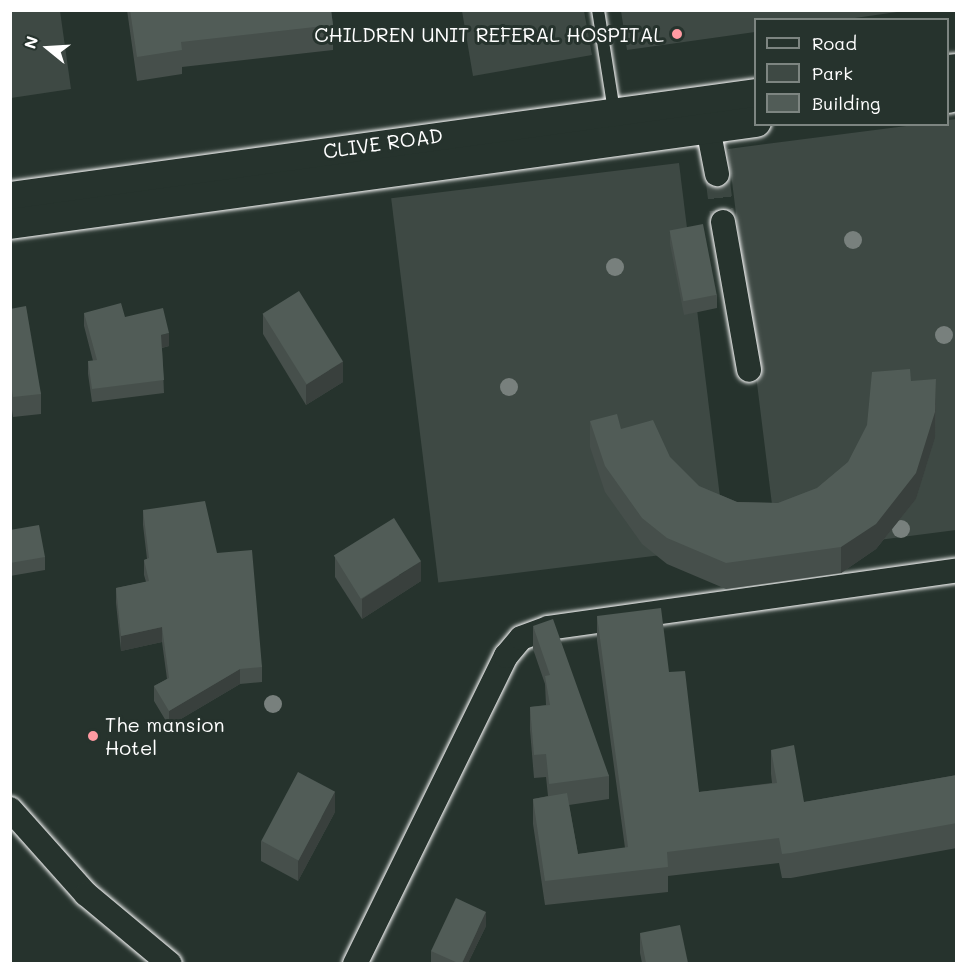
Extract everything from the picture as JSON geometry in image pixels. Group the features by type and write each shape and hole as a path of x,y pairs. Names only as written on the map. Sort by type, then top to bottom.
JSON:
{"street":[{"name":"CLIVE ROAD","path":"10,198 614,111 754,94"},
{"name":"CLIVE ROAD","path":"10,224 754,122"},
{"path":"708,128 717,174"},
{"path":"723,222 749,370"},
{"path":"354,963 506,656 521,638 548,628 957,571"},
{"path":"10,809 86,894 170,963"}],"lane":[{"path":"598,10 614,111"}],"green space":[{"path":"621,10 904,11 855,18 754,18 754,32 627,50"},
{"path":"10,11 60,11 71,89 11,98"},
{"path":"462,11 584,11 592,55 473,76"},
{"path":"956,119 956,530 778,553 728,149 906,126 949,126 949,120"},
{"path":"679,163 726,547 438,582 391,198"}],"building":[{"path":"130,10 331,10 333,25 181,42 182,50 137,57"},
{"path":"703,224 717,295 683,301 670,230"},
{"path":"299,291 343,361 307,384 263,314"},
{"path":"121,303 125,317 163,308 169,333 161,335 164,380 92,389 88,361 97,360 84,313"},
{"path":"26,306 41,394 13,397 10,377 10,309"},
{"path":"910,369 911,381 936,379 935,412 916,473 876,524 841,547 726,563 667,538 642,518 605,466 590,421 617,414 621,429 653,420 670,457 699,486 737,502 778,503 817,488 848,462 867,425 872,372"},
{"path":"205,501 217,553 252,550 262,667 240,669 169,711 154,686 169,678 162,627 121,636 116,588 149,581 144,560 149,558 143,510"},
{"path":"394,518 421,561 361,599 334,556"},
{"path":"39,525 45,557 10,563 10,530"},
{"path":"661,608 669,672 685,671 699,792 777,783 771,750 794,745 804,802 957,775 957,823 782,854 779,838 667,852 668,867 545,881 533,799 567,793 578,854 628,847 597,616"},
{"path":"553,619 609,776 549,784 546,754 534,755 530,707 550,705 545,676 550,675 533,626"},
{"path":"298,772 335,792 298,861 261,841"},
{"path":"456,898 486,912 462,963 431,951"},
{"path":"680,925 688,963 646,963 640,933"}],"tunnel":[{"path":"717,174 723,222"}],"place":[{"name":"CHILDREN UNIT REFERAL HOSPITAL","path":"677,34"},
{"name":"The mansion Hotel","path":"93,736"}]}
